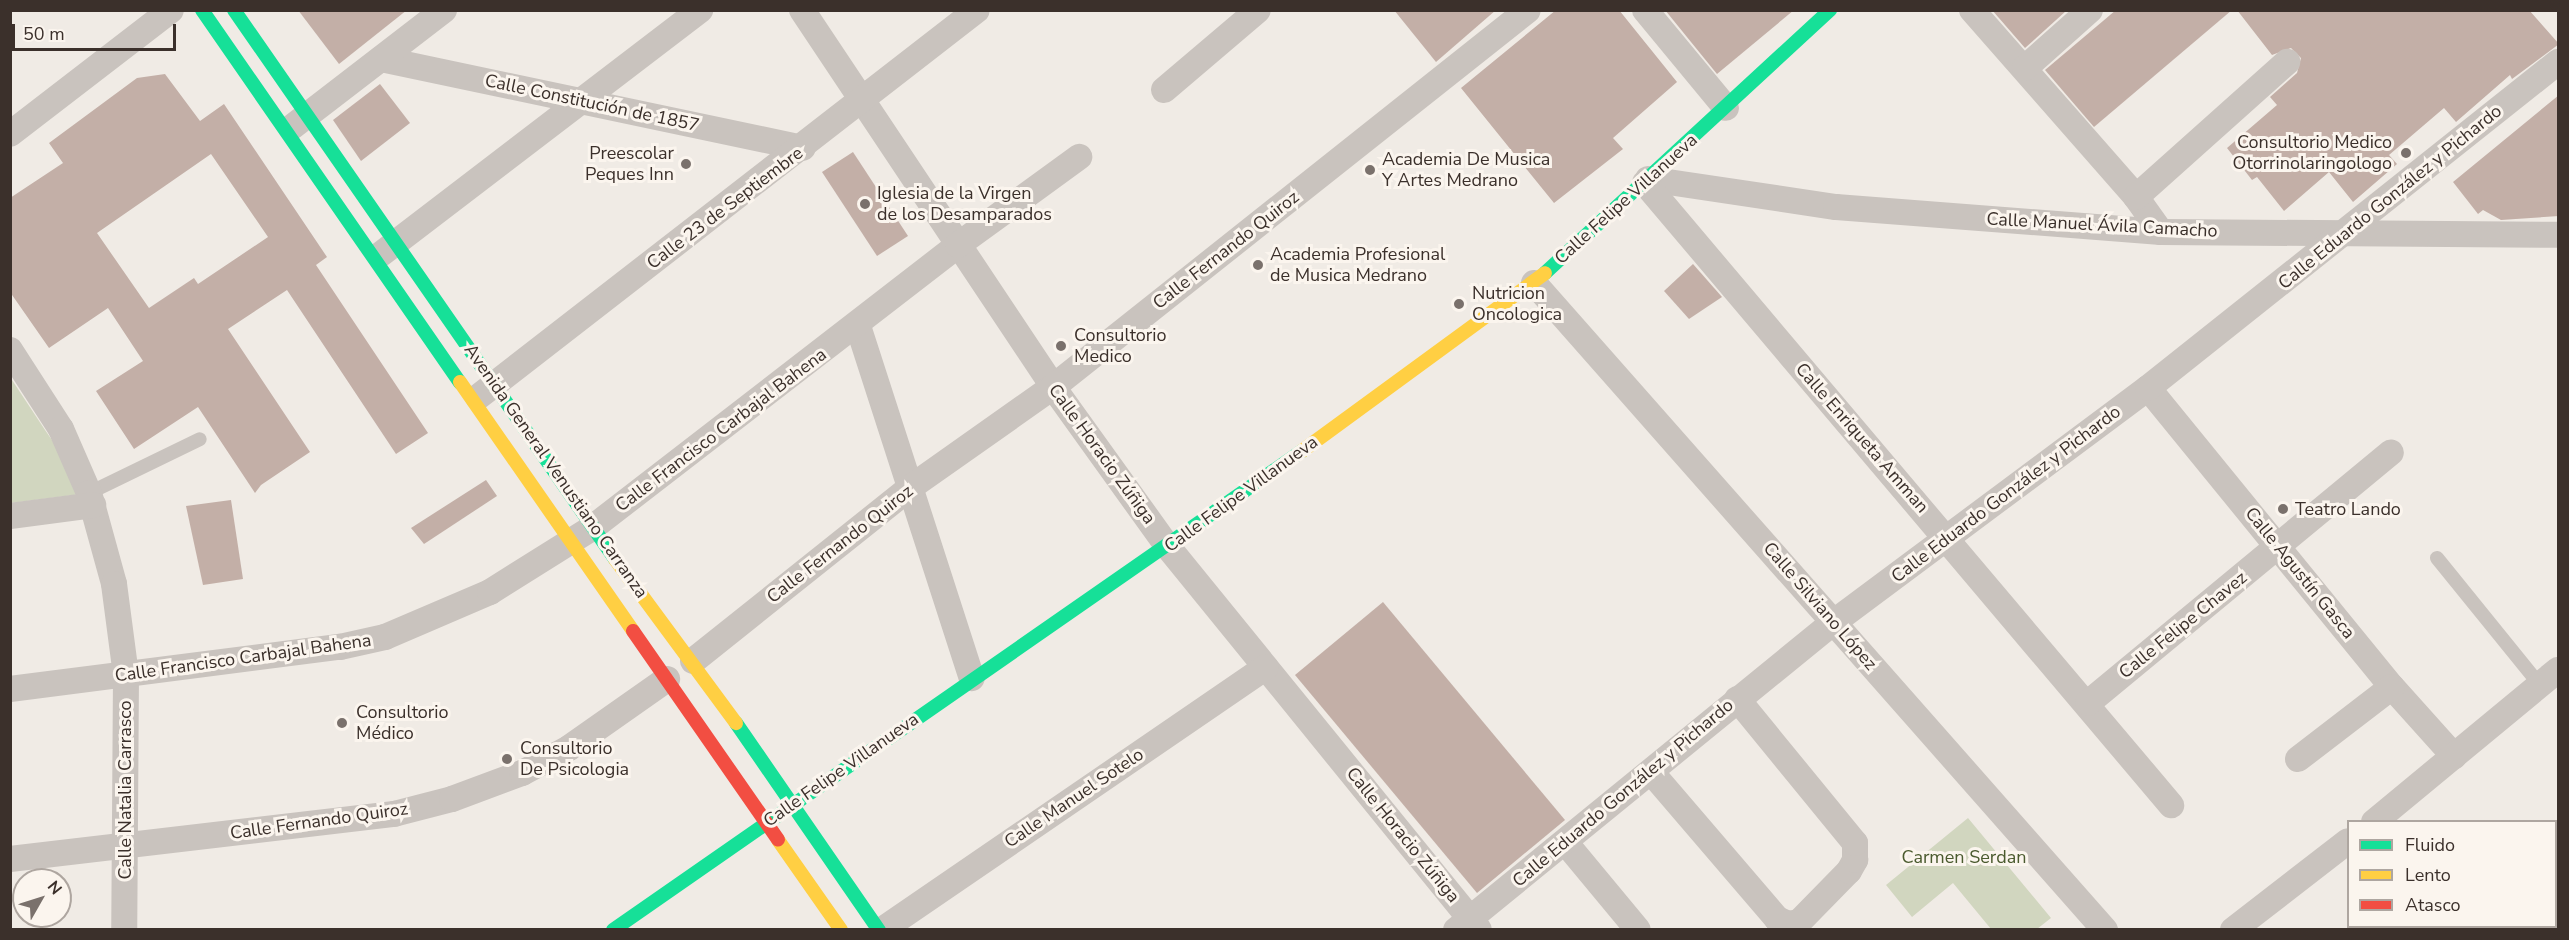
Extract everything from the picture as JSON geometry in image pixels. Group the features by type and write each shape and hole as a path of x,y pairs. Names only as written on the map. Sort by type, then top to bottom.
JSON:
{"main road":[{"name":"Avenida General Venustiano Carranza","path":"202,10 471,402 841,930"},
{"name":"Avenida General Venustiano Carranza","path":"234,10 592,528 693,661 881,930"},
{"name":"Calle Felipe Villanueva","path":"613,930 972,678 1168,547 1534,283 1647,182 1830,10"}],"street":[{"path":"284,132 444,10"},
{"path":"373,260 700,10"},
{"name":"Calle Horacio Zúñiga","path":"802,10 865,100 957,245 1053,387 1168,547 1266,667 1469,926"},
{"name":"Calle 23 de Septiembre","path":"471,402 865,100 977,10"},
{"path":"1164,90 1258,10"},
{"name":"Calle Fernando Quiroz","path":"693,661 911,487 1053,387 1528,10"},
{"path":"1645,10 1726,108"},
{"path":"1972,10 2136,197 2161,232"},
{"path":"2025,68 2090,10"},
{"path":"10,134 165,11"},
{"name":"Calle Constitución de 1857","path":"381,59 803,148"},
{"path":"2136,197 2287,62"},
{"name":"Calle Eduardo González y Pichardo","path":"1469,926 1565,842 1652,773 1737,699 1834,622 1946,536 2148,388 2346,234 2559,62"},
{"name":"Calle Francisco Carbajal Bahena","path":"10,689 340,647 385,637 490,592 592,528 858,326 957,245 1079,156"},
{"name":"Calle Manuel Ávila Camacho","path":"1647,182 1836,207 2161,232 2559,235"},
{"name":"Calle Enriqueta Amman","path":"1647,182 2088,703 2171,805"},
{"name":"Calle Silviano López","path":"1534,283 2105,930"},
{"path":"858,326 972,678"},
{"name":"Calle Natalia Carrasco","path":"10,350 61,429 91,499 114,584 126,675 124,930"},
{"name":"Calle Agustín Gasca","path":"2148,388 2392,687 2454,756"},
{"name":"Calle Felipe Chavez","path":"2088,703 2391,452"},
{"path":"10,516 91,499"},
{"name":"Calle Manuel Sotelo","path":"881,930 1266,667"},
{"path":"2380,820 2549,678"},
{"name":"Calle Fernando Quiroz","path":"10,859 394,814 452,799 522,773 569,748 667,679"},
{"path":"2298,759 2392,687"},
{"path":"1652,773 1777,919 1788,924 1799,922 1849,872 1855,860 1855,843 1737,699"},
{"path":"1565,842 1638,930"},
{"path":"2233,930 2347,843"}],"lane":[{"path":"91,499 200,439"},
{"path":"2437,558 2549,678"}],"green space":[{"path":"10,377 45,430 89,493 11,503"},
{"name":"Carmen Serdan","path":"1968,818 2051,918 2037,929 1991,929 1953,883 1912,917 1886,885"}],"building":[{"path":"298,10 407,10 339,64"},
{"path":"1394,10 1496,10 1436,62"},
{"path":"1556,10 1619,10 1677,82 1613,138 1623,149 1554,203 1461,88"},
{"path":"1665,10 1794,10 1717,74"},
{"path":"1992,10 2066,10 2066,11 2025,48"},
{"path":"2116,10 2232,10 2094,127 2045,70"},
{"path":"2237,10 2529,10 2559,44 2512,79 2510,75 2456,122 2444,108 2389,155 2397,164 2353,202 2329,172 2284,211 2257,177 2252,180 2227,148 2277,105 2270,97 2297,73 2301,58 2291,48 2272,55"},
{"path":"165,74 200,121 224,104 327,257 316,265 428,433 396,454 287,290 228,329 310,452 261,485 255,493 198,407 134,449 96,391 143,361 108,308 49,348 10,292 10,198 63,163 49,143 137,78","holes":["211,154 268,237 198,284 194,278 149,308 97,233"]},
{"path":"380,84 410,123 361,161 333,120"},
{"path":"2559,95 2559,216 2501,220 2483,210 2478,214 2453,182"},
{"name":"Iglesia de la Virgen de los Desamparados","path":"853,152 908,236 877,256 822,172"},
{"path":"1693,264 1722,297 1689,319 1664,291"},
{"path":"486,480 497,496 424,544 411,528"},
{"path":"231,500 243,579 203,585 186,506"},
{"path":"1383,602 1565,820 1477,893 1295,675"}],"traffic: fast":[{"path":"202,10 460,382"},
{"path":"234,10 615,559"},
{"path":"1545,273 1830,10"},
{"path":"613,930 1302,451"},
{"path":"736,723 879,930"}],"traffic: slow":[{"path":"1302,451 1545,273"},
{"path":"460,382 633,631"},
{"path":"615,559 736,723"},
{"path":"778,840 841,930"}],"traffic: jam":[{"path":"633,631 778,840"}],"place":[{"name":"Consultorio Medico Otorrinolaringologo","path":"2406,153"},
{"name":"Preescolar Peques Inn","path":"686,164"},
{"name":"Academia De Musica Y Artes Medrano","path":"1370,170"},
{"name":"Iglesia de la Virgen de los Desamparados","path":"865,204"},
{"name":"Academia Profesional de Musica Medrano","path":"1258,265"},
{"name":"Nutricion Oncologica","path":"1459,304"},
{"name":"Consultorio Medico","path":"1061,346"},
{"name":"Teatro Lando","path":"2283,509"},
{"name":"Consultorio Médico","path":"342,723"},
{"name":"Consultorio De Psicologia","path":"507,759"}]}
